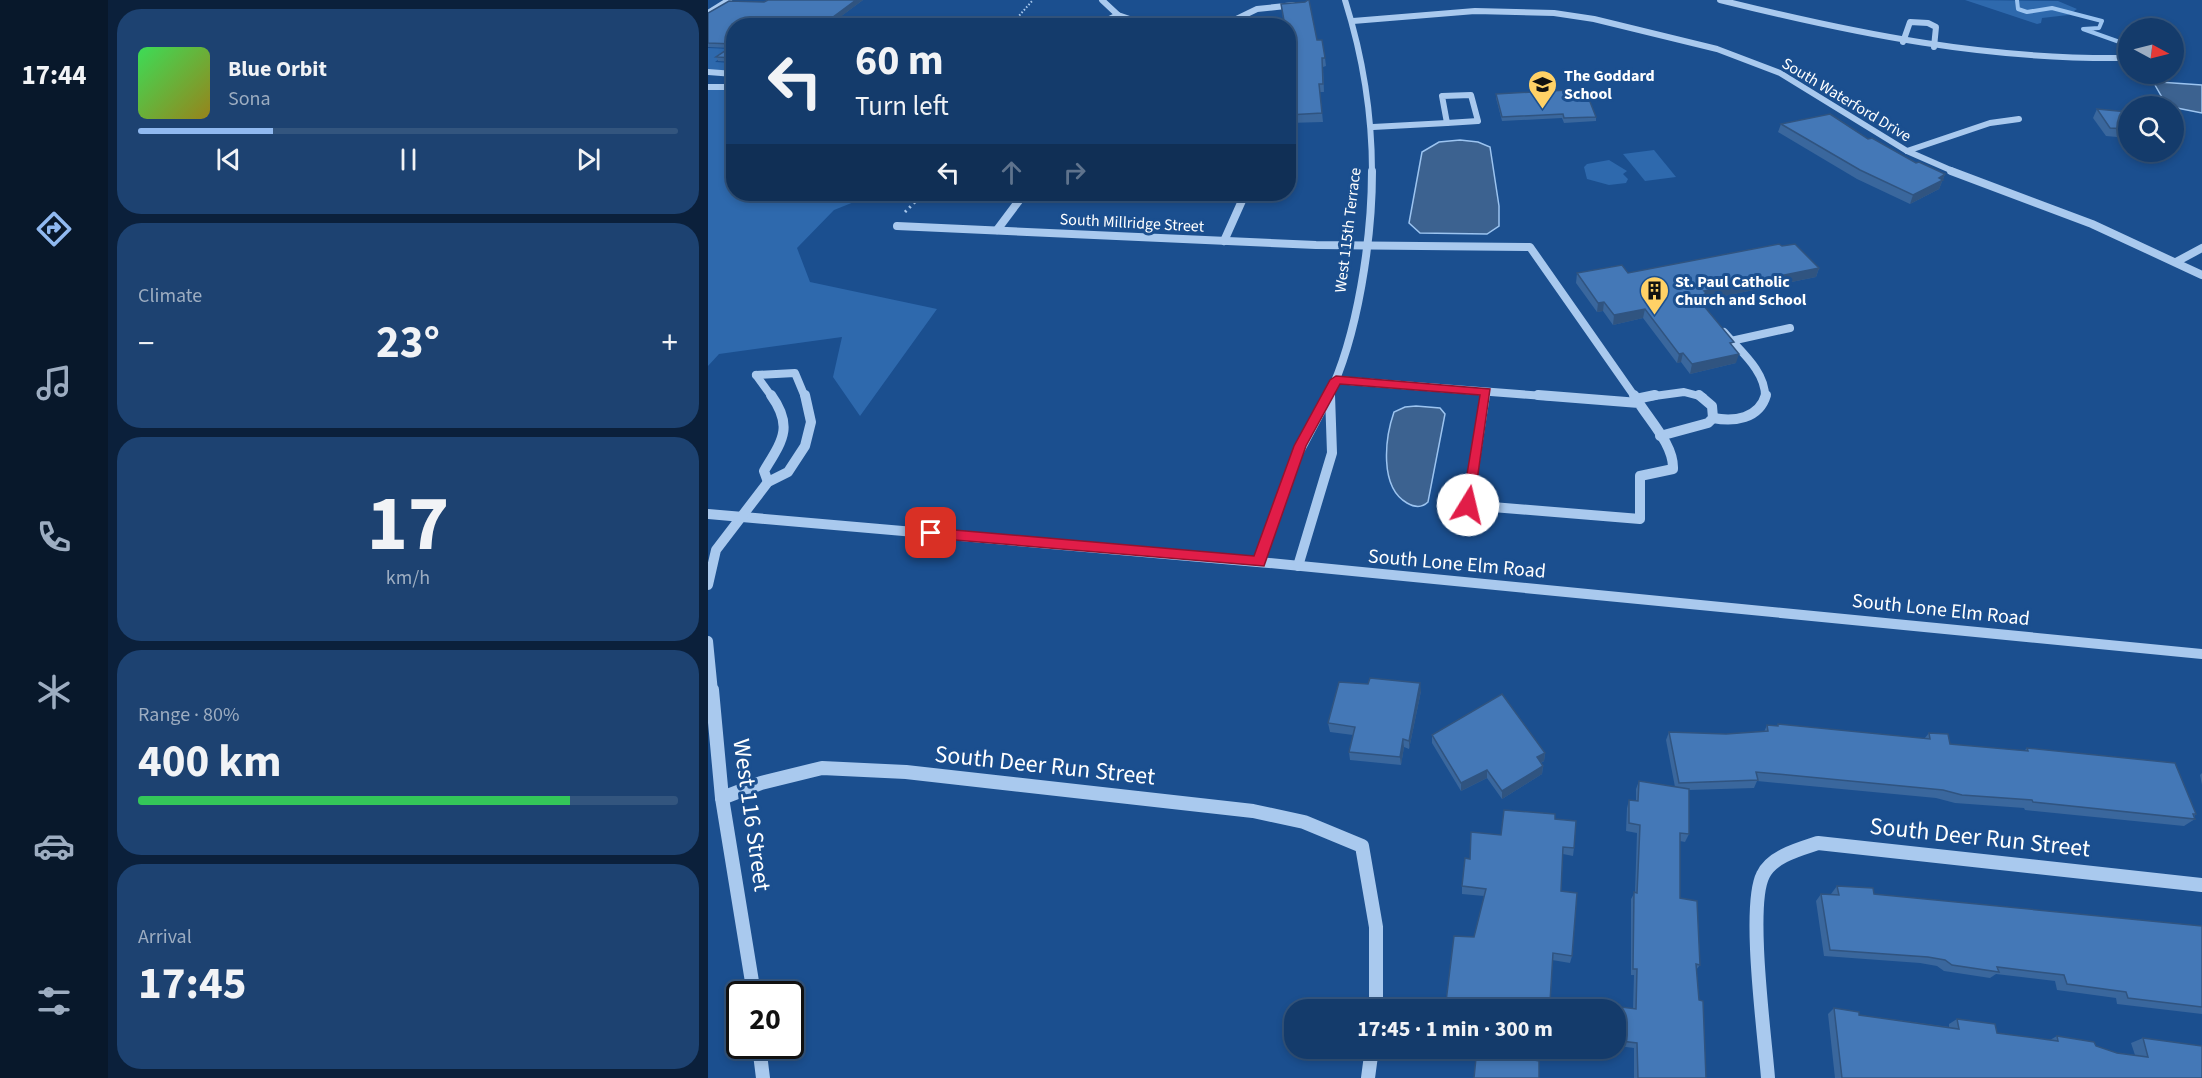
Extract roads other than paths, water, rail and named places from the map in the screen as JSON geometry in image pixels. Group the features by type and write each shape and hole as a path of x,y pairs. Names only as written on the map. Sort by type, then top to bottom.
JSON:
{"street":[{"path":"708,13 729,0"},
{"path":"1102,0 1118,15 1127,18"},
{"name":"West 115th Terrace","path":"1259,562 1300,446 1336,380 1357,295 1365,246 1373,180 1373,127 1367,74 1345,0"},
{"path":"1720,0 1843,31 1903,42 2037,57 2118,58"},
{"path":"1748,7 1757,0"},
{"path":"1238,18 1257,9 1305,5"},
{"name":"South Waterford Drive","path":"1353,21 1509,10 1594,19 1717,49 1780,74 1907,151 1989,187 2092,224 2202,275"},
{"path":"1111,18 1118,15"},
{"path":"1903,42 1910,22 1922,22 1936,27 1934,46"},
{"path":"708,72 726,73"},
{"path":"708,87 726,87"},
{"path":"1373,127 1447,123 1478,121 1471,95 1442,96 1447,123"},
{"path":"1907,151 1990,123 2019,119"},
{"path":"998,230 1018,201"},
{"path":"1224,242 1242,201"},
{"name":"South Millridge Street","path":"897,226 1224,242 1530,247 1637,401"},
{"path":"2176,262 2202,248"},
{"path":"1660,436 1696,427 1713,418 1727,421 1743,418 1755,412 1766,402 1767,389 1762,378 1718,325"},
{"path":"1731,341 1790,328"},
{"path":"708,585 716,550 768,482 788,472 805,446 811,422 807,401 795,373 756,375 782,411 784,436 764,471 768,482"},
{"path":"1336,380 1637,401 1673,393 1696,393 1712,406 1713,418"},
{"name":"West 115th Terrace","path":"1298,566 1332,453 1330,392"},
{"path":"1486,392 1468,505 1640,519 1640,476 1666,473 1673,470 1675,465 1660,436 1637,401"},
{"name":"South Lone Elm Road","path":"708,514 1259,562 1916,624 2202,654"},
{"name":"West 116 Street","path":"708,641 722,798 752,981"},
{"name":"South Deer Run Street","path":"722,798 761,783 822,768 906,772 1253,811 1304,822 1362,846 1373,893 1380,967 1377,999"},
{"name":"South Deer Run Street","path":"1768,1078 1756,908 1762,876 1783,856 1818,843 2202,885"},
{"path":"761,1059 763,1078"},
{"path":"1368,1078 1371,1059"}],"waterway":[{"path":"2017,0 2018,9 2027,12 2052,8 2102,21 2099,28 2083,29 2118,41"}],"place":[{"name":"The Goddard School","path":"1543,110"},
{"name":"St. Paul Catholic Church and School","path":"1654,316"}]}
